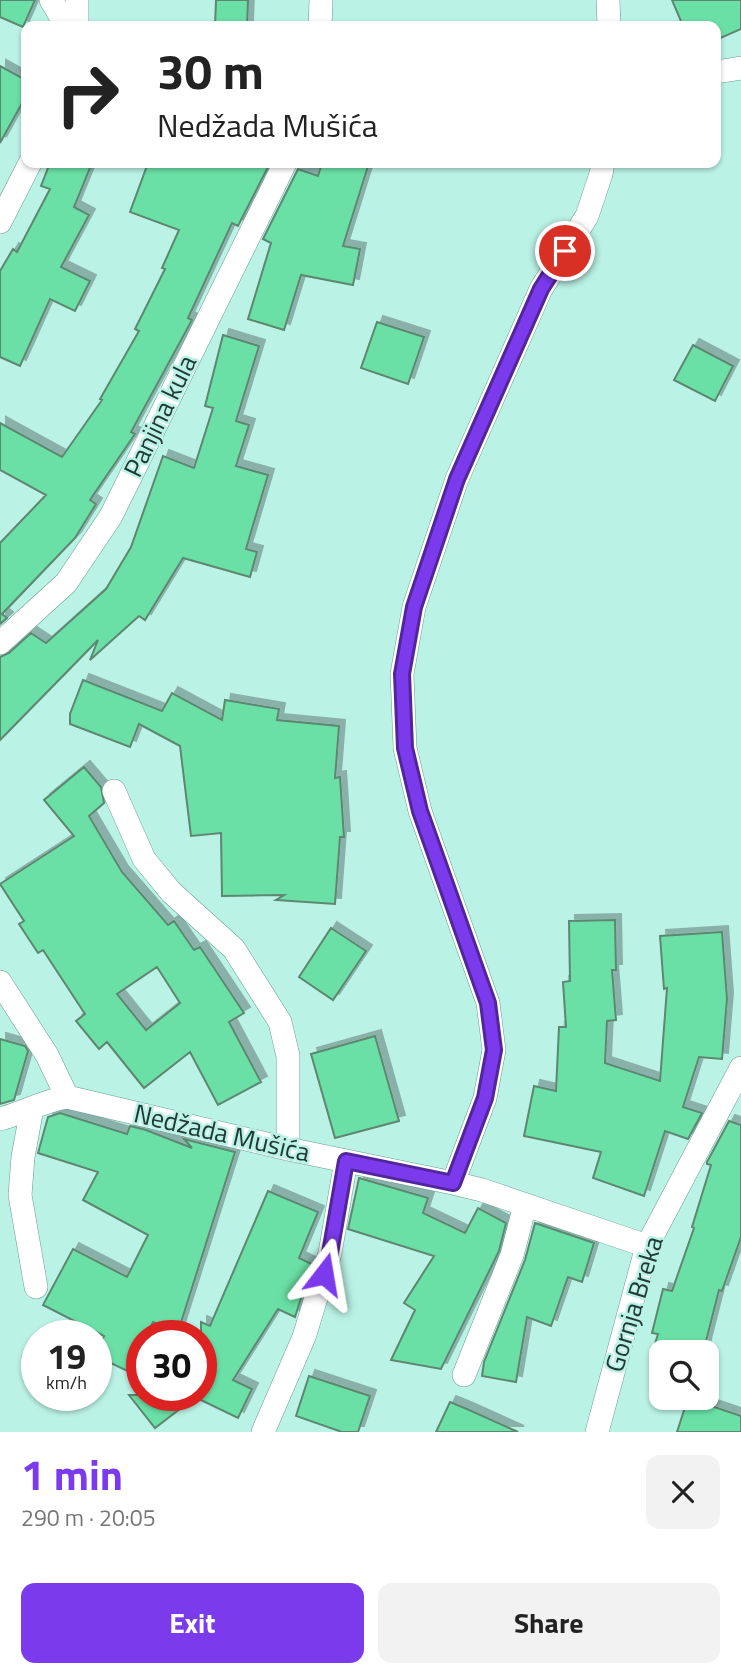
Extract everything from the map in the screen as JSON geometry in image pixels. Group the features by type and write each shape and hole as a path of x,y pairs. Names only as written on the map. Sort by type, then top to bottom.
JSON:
{"street":[{"path":"51,0 60,15 68,21"},
{"path":"75,21 77,0"},
{"path":"320,21 321,0"},
{"path":"608,0 608,21"},
{"path":"721,71 741,68"},
{"path":"0,222 27,168"},
{"name":"Panjina kula","path":"0,643 66,583 111,516 283,168"},
{"path":"453,1183 485,1098 494,1050 488,1003 420,811 405,748 402,674 414,607 457,479 541,289 587,216 602,168"},
{"path":"114,791 145,859 171,892 234,949 280,1022 288,1056 288,1149"},
{"path":"0,982 47,1055 66,1097 0,1119"},
{"name":"Gornja Breka","path":"597,1432 647,1246 734,1096 741,1068"},
{"name":"Nedžada Mušića","path":"66,1097 288,1149 453,1183 647,1246"},
{"path":"32,1108 23,1157 20,1195 36,1287"},
{"path":"263,1432 304,1338 330,1253 346,1161"},
{"path":"464,1375 512,1255 525,1205"}],"building":[{"path":"0,0 35,0 26,21 21,21 21,26 0,17"},
{"path":"216,0 248,0 247,21 215,21"},
{"path":"672,0 741,0 741,29 721,38 721,21 681,21"},
{"path":"0,66 21,77 21,105 0,143"},
{"path":"48,168 90,168 74,207 89,215 61,267 90,281 75,311 50,299 20,366 0,357 0,271 13,249 17,252 50,189 41,186"},
{"path":"146,168 267,168 238,226 232,223 188,318 192,320 131,432 135,434 90,500 96,504 75,538 2,614 7,618 0,624 0,543 46,495 0,470 0,423 62,457 102,400 100,399 139,331 135,329 165,269 162,268 179,230 130,212"},
{"path":"320,168 367,168 343,246 360,249 353,285 301,275 284,330 248,319 271,243 263,239 298,169 318,176"},
{"path":"377,322 424,337 408,384 361,368"},
{"path":"223,335 259,346 236,421 249,425 236,466 268,475 246,549 257,552 250,577 183,558 145,620 139,616 90,660 98,640 0,740 0,657 9,653 31,633 46,643 106,589 131,547 163,456 194,468 213,408 205,406"},
{"path":"693,345 733,366 715,401 674,380"},
{"path":"83,680 162,711 172,693 222,720 225,700 279,709 277,720 339,726 335,778 340,777 344,837 340,837 335,904 276,900 284,895 222,896 221,833 191,836 180,746 139,724 130,747 70,724 70,714"},
{"path":"84,767 101,787 104,803 89,816 122,872 168,925 174,921 194,950 200,947 244,1013 229,1022 261,1082 218,1105 190,1052 144,1088 107,1042 99,1049 76,1021 85,1014 43,950 38,953 19,924 24,921 0,884 74,836 44,800","holes":["157,967 180,1003 146,1030 117,994"]},
{"path":"615,920 616,970 612,970 616,1020 607,1021 605,1063 660,1081 667,988 664,989 660,936 722,932 727,999 722,1059 699,1057 683,1107 702,1113 688,1139 665,1131 644,1196 593,1178 601,1152 524,1136 534,1086 556,1091 559,1027 566,1027 563,982 570,981 569,921"},
{"path":"331,928 366,951 333,1000 299,977"},
{"path":"375,1036 399,1121 335,1138 311,1054"},
{"path":"0,1039 25,1046 28,1051 14,1100 0,1104"},
{"path":"60,1113 127,1134 130,1126 192,1148 184,1139 235,1152 182,1320 126,1320 126,1370 112,1364 112,1320 73,1320 43,1305 73,1249 127,1277 148,1235 83,1200 98,1172 38,1153 48,1117"},
{"path":"729,1121 741,1125 741,1237 722,1291 719,1290 706,1340 656,1340 658,1334 652,1333 663,1289 672,1291 694,1228 692,1227 711,1165 707,1162"},
{"path":"359,1178 428,1198 423,1213 465,1233 478,1208 506,1223 499,1251 441,1369 391,1360 415,1310 404,1303 434,1256 348,1229"},
{"path":"268,1191 318,1212 299,1258 312,1264 295,1317 278,1309 233,1380 252,1389 238,1418 217,1408 217,1320 213,1320"},
{"path":"535,1223 594,1243 582,1282 568,1277 551,1326 527,1317 516,1382 482,1376 484,1362 525,1260"},
{"path":"309,1376 370,1396 358,1432 342,1432 296,1416"},
{"path":"450,1402 467,1409 518,1432 436,1432"},
{"path":"719,1409 741,1416 741,1432 677,1432 684,1410"},
{"path":"142,1411 177,1411 155,1428"}],"route":[{"path":"324,1274 346,1161 453,1183 485,1098 494,1050 488,1003 420,811 405,748 402,674 414,607 457,479 541,289 565,251"}]}
